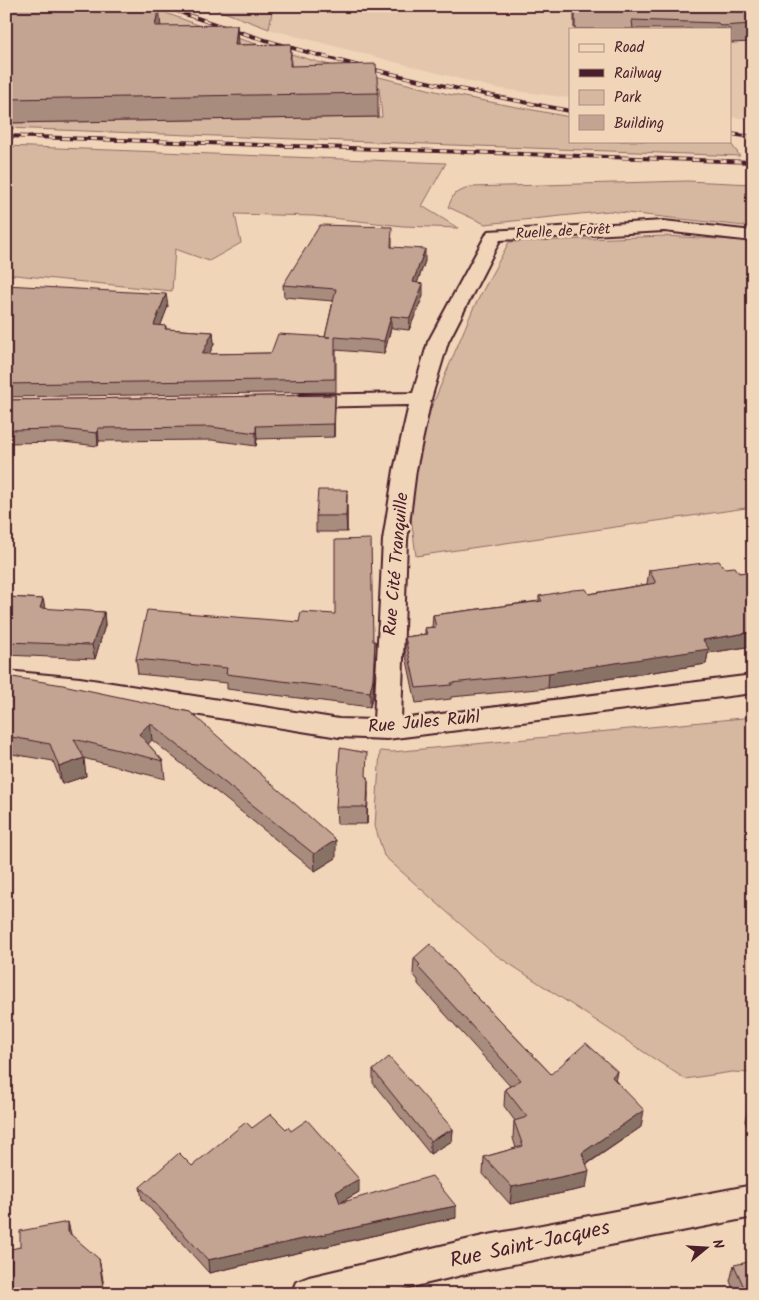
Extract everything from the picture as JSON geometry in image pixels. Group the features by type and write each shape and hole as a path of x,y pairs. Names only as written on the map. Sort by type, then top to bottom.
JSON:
{"street":[{"name":"Ruelle de Forêt","path":"438,342 494,235 664,226 753,236"},
{"name":"Rue Cité Tranquille","path":"387,730 395,540 406,470 421,399 438,342"},
{"path":"283,401 421,399"},
{"name":"Rue Jules Ruhl","path":"6,680 80,687 339,728 387,730 753,684"},
{"name":"Rue Saint-Jacques","path":"309,1294 483,1254 753,1201"}],"shaded area":[{"path":"273,6 753,6 753,119 732,117 732,28 569,28 569,98 495,88 269,29"}],"green space":[{"path":"91,6 147,6 223,34 318,62 448,94 569,117 569,142 730,142 740,156 6,128 6,123 382,117 379,87 294,88 235,67"},
{"path":"208,6 273,6 269,29"},
{"path":"6,146 446,163 422,206 458,228 403,226 314,216 235,214 241,243 209,261 175,249 172,291 6,274"},
{"path":"687,181 753,184 753,227 609,211 485,224 448,207 454,194 470,187"},
{"path":"665,236 753,241 753,507 416,556 405,470 473,309 509,242"},
{"path":"753,717 753,1073 732,1072 685,1079 493,953 384,856 375,826 380,751 392,752"}],"building":[{"path":"6,6 159,6 155,26 237,25 235,45 291,44 290,66 376,64 378,93 6,99"},
{"path":"575,6 753,6 753,24 721,26 718,23 632,20 633,28 575,28"},
{"path":"320,225 392,227 391,247 425,249 413,282 423,284 410,318 391,316 384,341 335,337 335,379 6,384 6,285 166,294 154,325 166,326 165,329 213,332 202,354 271,353 278,334 325,337 336,289 283,285"},
{"path":"335,395 334,424 256,426 256,433 211,427 98,428 97,433 61,429 6,430 6,400"},
{"path":"318,490 347,490 346,516 316,516"},
{"path":"371,539 373,641 375,641 373,679 370,692 226,674 227,668 136,659 147,610 299,622 301,612 335,614 335,540"},
{"path":"719,561 724,568 735,567 739,573 753,571 753,632 703,640 709,649 549,673 416,688 405,637 427,634 425,628 436,627 433,615 542,601 539,596 573,590 586,589 589,594 656,583 649,570"},
{"path":"6,597 43,599 40,608 104,612 92,645 6,642"},
{"path":"6,676 63,685 190,712 336,840 314,854 150,723 139,734 163,761 74,739 84,758 59,767 50,744 6,736"},
{"path":"340,748 367,753 367,807 336,807"},
{"path":"430,944 473,993 551,1074 586,1043 617,1071 612,1077 644,1110 582,1153 589,1171 512,1187 484,1157 523,1146 514,1121 527,1117 505,1089 521,1080 418,967 420,965 414,958"},
{"path":"389,1057 453,1129 430,1141 373,1070"},
{"path":"753,1104 753,1113 749,1105"},
{"path":"271,1114 286,1129 288,1127 291,1131 307,1120 359,1179 336,1192 340,1203 432,1176 456,1206 208,1260 140,1187 179,1153 192,1166 246,1122 252,1128"},
{"path":"68,1222 68,1232 99,1259 104,1294 12,1294 11,1249 20,1247 20,1231"},
{"path":"753,1261 753,1294 747,1294 734,1265"}],"railway":[{"path":"163,6 213,24 364,67 466,91 569,111"},
{"path":"732,134 753,137"},
{"path":"6,136 753,162"}]}
